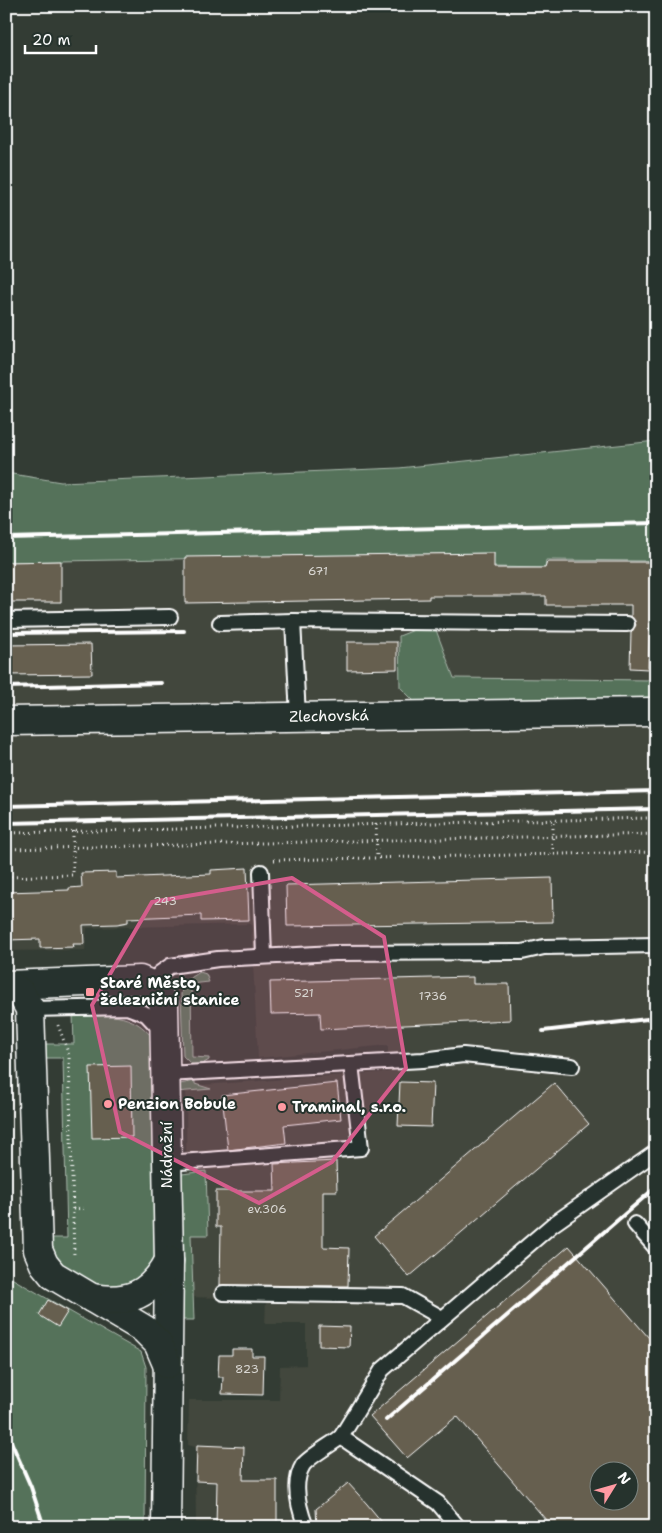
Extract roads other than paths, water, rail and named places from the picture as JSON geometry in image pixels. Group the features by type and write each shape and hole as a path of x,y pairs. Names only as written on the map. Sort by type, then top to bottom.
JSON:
{"street":[{"name":"Zlechovská","path":"6,721 652,712"},
{"path":"8,985 140,980 152,984"},
{"name":"Nádražní","path":"152,984 161,995 164,1005 167,1074 169,1261 166,1527"},
{"path":"8,985 20,992 31,1019"},
{"name":"Nádražní","path":"31,1019 36,1239 38,1250 48,1270 80,1292 144,1329 158,1344 167,1364"},
{"path":"80,1292 121,1301 153,1284 169,1261"}],"lane":[{"path":"6,620 170,617"},
{"path":"293,621 298,716"},
{"path":"220,623 293,621 627,624"},
{"path":"261,872 264,956"},
{"path":"152,984 165,968 177,964 264,956 335,953 522,952 544,947 656,945"},
{"path":"31,1019 126,1007 146,1014 160,1028 166,1038"},
{"path":"167,1074 351,1064 463,1055 572,1066"},
{"path":"167,1163 361,1148 351,1064"},
{"path":"306,1527 300,1512 297,1485 303,1465 341,1437 382,1370 552,1225 656,1152"},
{"path":"635,1224 656,1248"},
{"path":"223,1293 403,1296 442,1318"},
{"path":"341,1437 438,1503 458,1527"}],"railway":[{"path":"6,538 656,523"},
{"path":"6,633 184,631"},
{"path":"6,687 161,683"},
{"path":"6,806 656,791"},
{"path":"6,823 656,809"},
{"path":"543,1031 656,1018"},
{"path":"386,1420 656,1187"},
{"path":"6,1430 31,1487 44,1527"}],"place":[{"name":"Staré Město, železniční stanice","path":"90,992"},
{"name":"Penzion Bobule","path":"108,1104"},
{"name":"Traminal, s.r.o.","path":"282,1107"}]}
